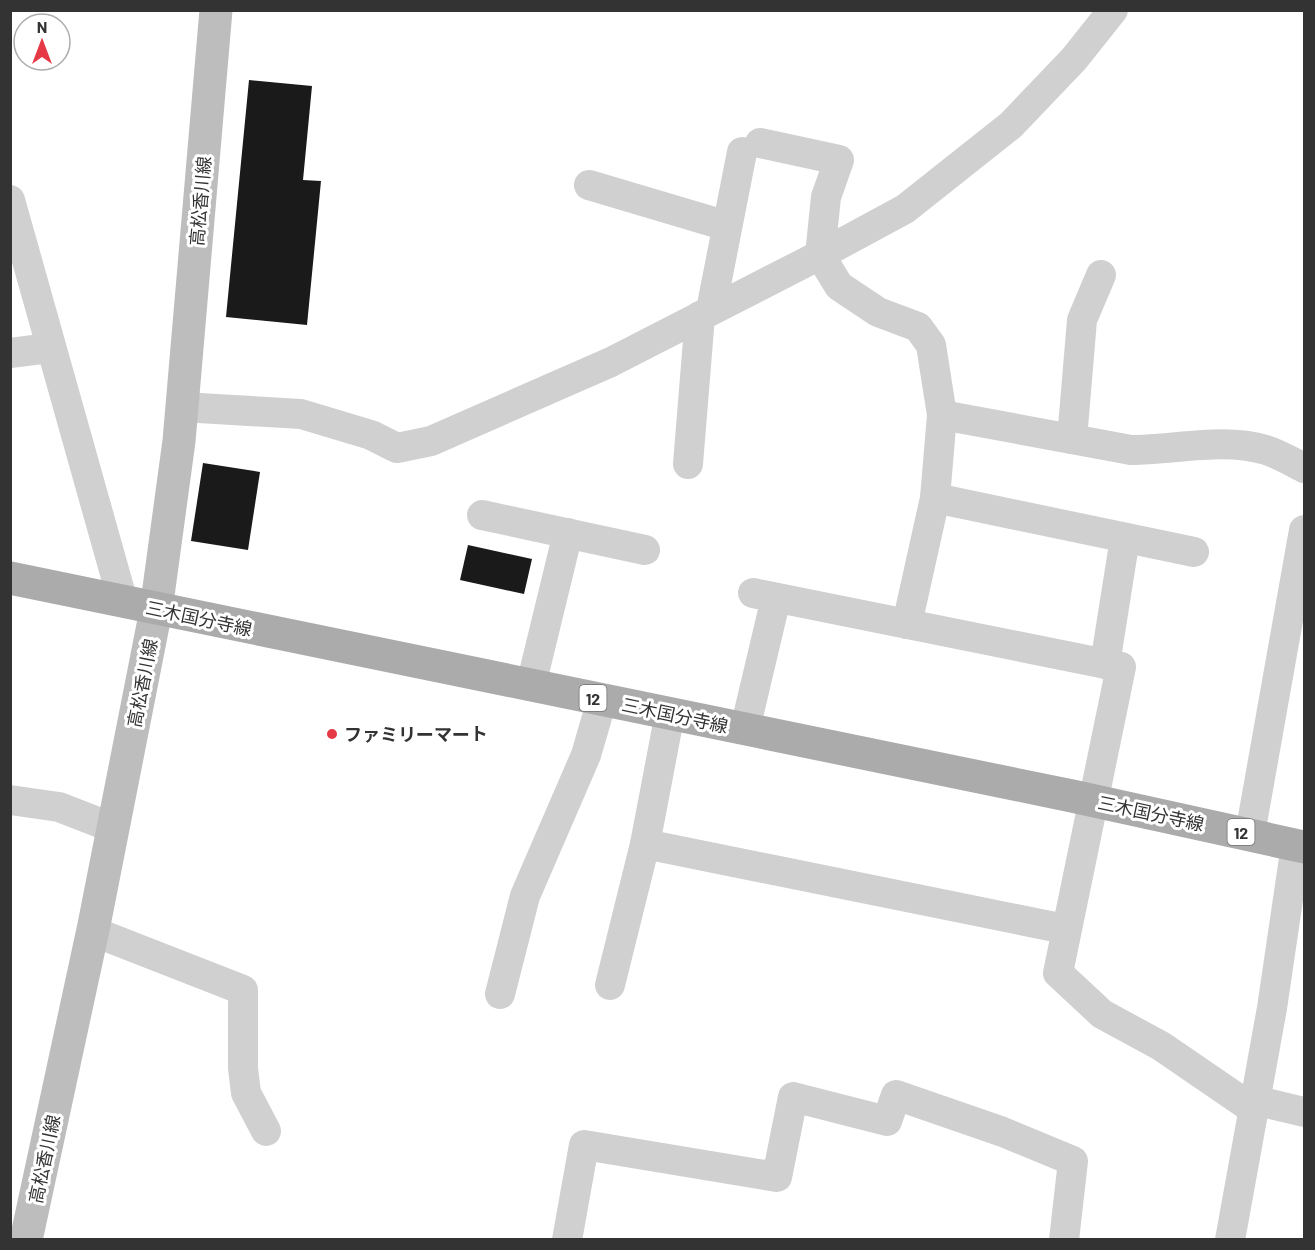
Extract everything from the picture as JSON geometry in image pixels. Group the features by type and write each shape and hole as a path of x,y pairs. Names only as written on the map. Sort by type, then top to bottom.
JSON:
{"main road":[{"name":"高松香川線","path":"26,1239 92,931 156,610 182,406 216,10"},
{"name":"三木国分寺線","path":"10,578 156,610 1094,801 1300,846"}],"street":[{"path":"182,406 301,414 371,435 397,448 431,441 611,362 905,209 1011,125 1074,59 1113,10"},
{"path":"688,464 705,313 727,226 751,147 839,160 826,197 820,255 839,286 878,312 918,327 931,345 942,415 934,498 907,624"},
{"path":"589,185 727,226"},
{"path":"10,200 123,602"},
{"path":"1072,439 1082,320 1101,274"},
{"path":"10,353 50,348"},
{"path":"942,415 1131,450 1163,450 1216,444 1239,446 1266,450 1305,468"},
{"path":"934,498 1194,552"},
{"path":"482,515 645,550"},
{"path":"1250,834 1305,530"},
{"path":"531,685 568,533"},
{"path":"1104,664 1125,538"},
{"path":"745,729 765,596 1121,668 1065,929 1058,973 1102,1014 1161,1046 1254,1105 1305,1112"},
{"path":"500,994 525,896 586,755 602,700"},
{"path":"610,986 645,844 670,713"},
{"path":"10,800 59,807 113,828"},
{"path":"645,844 1065,929"},
{"path":"1230,1239 1300,846"},
{"path":"92,931 243,990 243,1068 246,1093 266,1131"},
{"path":"567,1239 584,1145 777,1178 793,1097 887,1121 896,1095 1003,1132 1073,1161 1064,1239"}],"building":[{"path":"249,80 312,86 303,180 321,181 307,325 226,317"},
{"path":"203,463 260,472 248,550 191,541"},
{"path":"468,545 532,559 524,594 460,580"}],"place":[{"name":"ファミリーマート","path":"332,734"}]}
